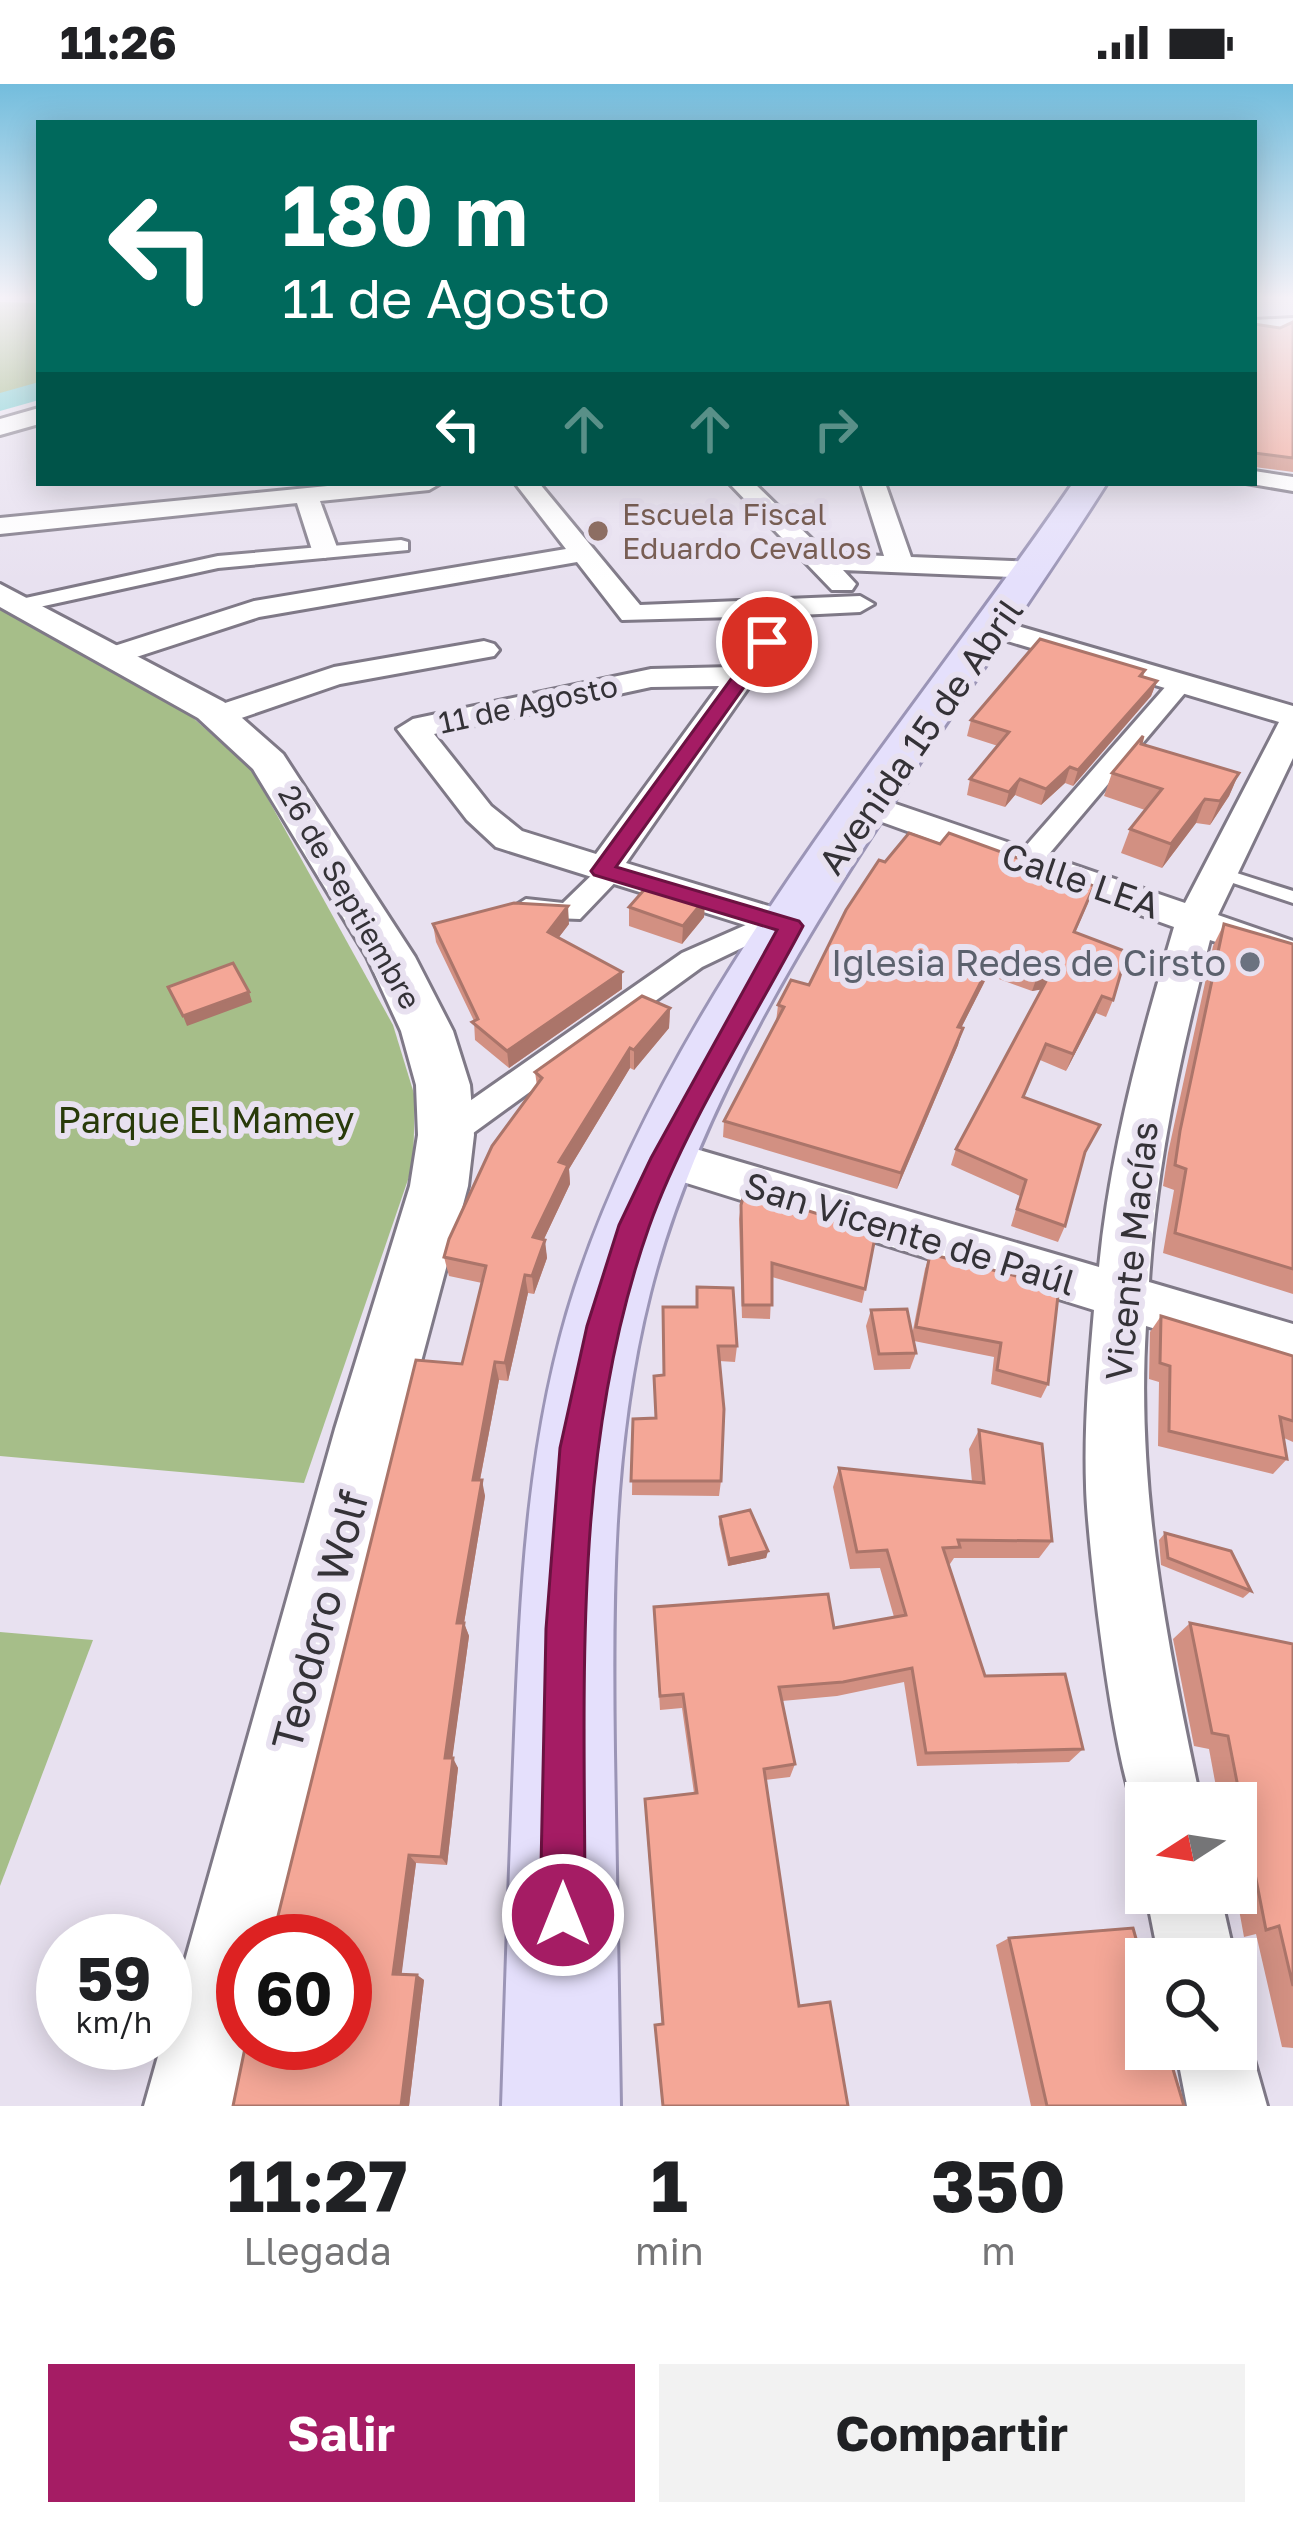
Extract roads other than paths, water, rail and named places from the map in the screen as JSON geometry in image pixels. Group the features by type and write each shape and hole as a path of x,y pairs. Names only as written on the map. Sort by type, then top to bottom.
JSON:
{"main road":[{"name":"Avenida 15 de Abril","path":"561,2106 566,1629 578,1448 634,1225 782,924 1035,570 1088,486"}],"street":[{"path":"0,427 36,417"},
{"path":"1257,478 1293,484"},
{"path":"125,513 129,486"},
{"path":"0,526 398,486"},
{"path":"529,486 632,614 860,604 823,561 744,486"},
{"path":"873,486 899,561"},
{"path":"306,495 326,550"},
{"path":"10,600 218,562 401,546"},
{"path":"115,655 254,609 581,554"},
{"path":"823,561 1035,570"},
{"name":"26 de Septiembre","path":"10,600 218,716 243,735 293,794 392,957 427,1031 443,1085 446,1135"},
{"path":"517,907 570,913 606,872 790,608"},
{"path":"994,628 1182,682 1293,720"},
{"path":"218,716 320,680 484,650"},
{"name":"11 de Agosto","path":"745,676 651,677 413,729 494,828 527,848 782,924"},
{"path":"1028,861 1182,682"},
{"name":"Vicente Macías","path":"1162,1782 1136,1652 1115,1490 1119,1298 1146,1114 1178,974 1196,920 1293,720"},
{"name":"Calle LEA","path":"868,806 1293,955"},
{"path":"446,1135 692,960 782,924"},
{"name":"Teodoro Wolf","path":"192,2106 372,1417 439,1186 446,1135"},
{"name":"San Vicente de Paúl","path":"665,1158 1293,1348"},
{"path":"1219,2070 1227,2106"}],"lane":[{"path":"1221,873 1293,897"}],"waterway":[{"path":"0,402 34,392"}],"place":[{"name":"Escuela Fiscal Eduardo Cevallos","path":"598,531"},
{"name":"Iglesia Redes de Cirsto","path":"1250,962"}],"park label":[{"name":"Parque El Mamey","path":"206,1119"}]}
